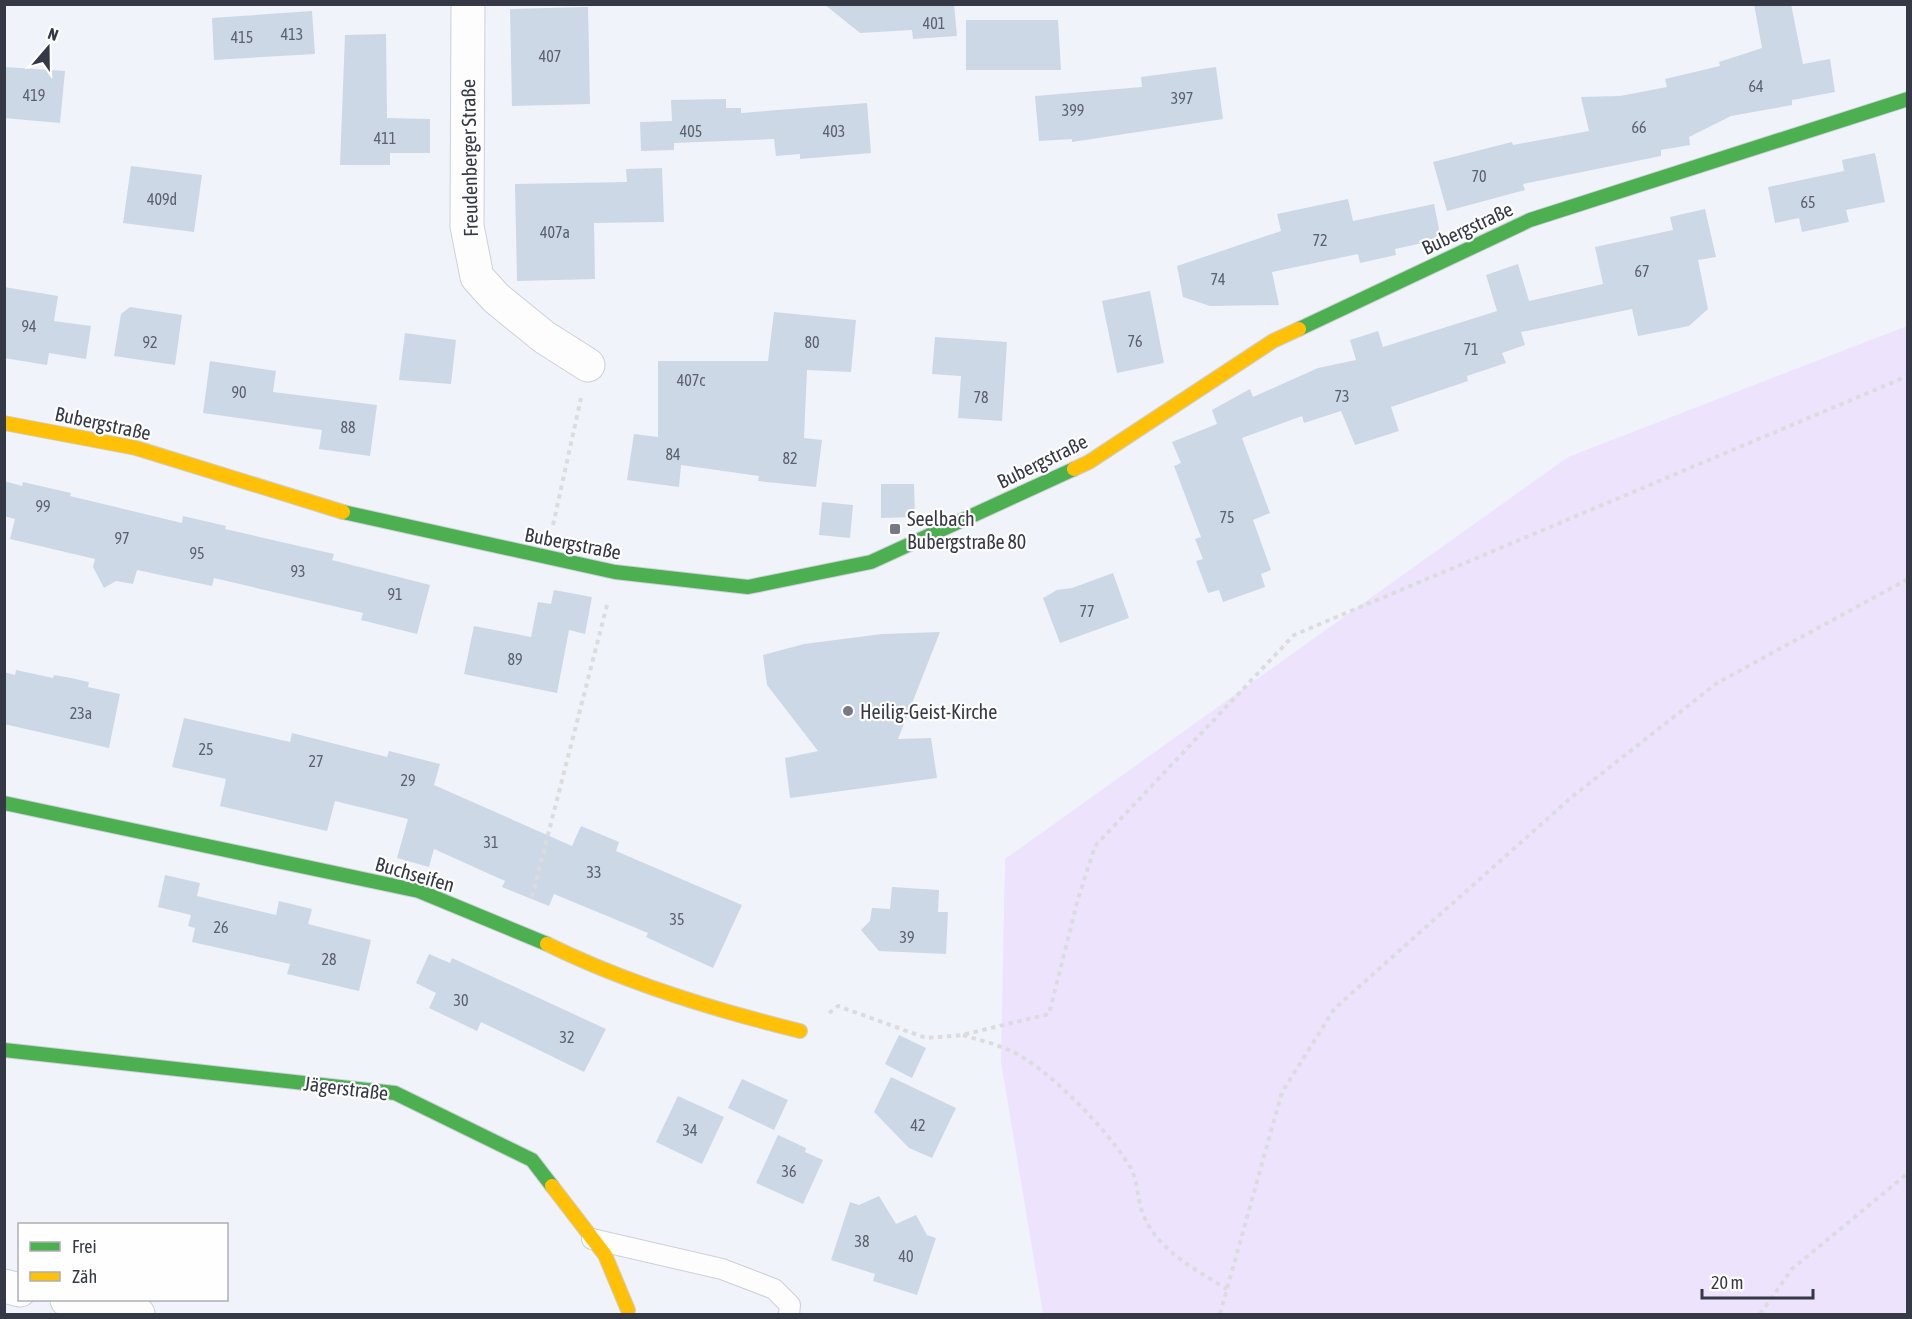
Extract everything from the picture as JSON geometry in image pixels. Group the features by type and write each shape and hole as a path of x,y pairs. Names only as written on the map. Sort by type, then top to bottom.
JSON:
{"street":[{"name":"Freudenberger Straße","path":"468,4 467,226 477,277 496,298 544,337 588,365"},
{"name":"Bubergstraße","path":"4,423 136,448 339,510 546,558 615,572 748,587 871,562 1089,462 1273,340 1530,220 1908,99"},
{"name":"Buchseifen","path":"4,803 419,891 524,932 579,960 730,1014 800,1031"},
{"name":"Jägerstraße","path":"4,1050 395,1093 532,1160 605,1255 628,1310"},
{"path":"76,1301 138,1314"}],"lane":[{"path":"592,1239 722,1269 774,1289 790,1305 789,1314"}],"path":[{"path":"546,558 588,365"},
{"path":"800,1031 838,1006 926,1038 962,1035 1049,1014 1078,899 1095,846 1294,635 1908,376"},
{"path":"524,932 615,572"},
{"path":"1220,1314 1282,1092 1335,1008 1574,796 1718,683 1908,579"},
{"path":"962,1035 1013,1052 1054,1081 1127,1162 1139,1187 1142,1212 1152,1232 1179,1257 1227,1289"},
{"path":"1760,1314 1792,1269 1908,1173"}],"shaded area":[{"path":"1907,326 1907,1314 1043,1314 1001,1062 1005,859 1568,457"}],"building":[{"path":"824,4 954,4 957,36 913,39 912,30 860,33"},
{"path":"1754,4 1791,4 1803,64 1830,59 1835,92 1792,100 1792,105 1731,116 1689,137 1690,145 1661,150 1661,156 1523,184 1525,190 1447,211 1433,162 1512,142 1513,145 1589,131 1581,97 1620,96 1667,87 1665,79 1720,66 1719,62 1762,48"},
{"path":"588,7 590,104 512,106 510,9"},
{"path":"312,11 315,54 214,60 212,18"},
{"path":"966,20 1058,20 1061,70 966,70"},
{"path":"386,34 387,118 430,119 430,153 390,153 390,165 340,165 345,35"},
{"path":"4,67 65,71 60,123 4,118"},
{"path":"1216,67 1223,119 1072,142 1072,139 1039,141 1035,96 1142,87 1141,77"},
{"path":"726,99 726,108 741,108 741,113 867,103 871,153 800,159 800,154 776,156 774,139 674,143 674,150 641,151 640,122 672,121 671,100"},
{"path":"1875,153 1885,202 1846,210 1849,222 1802,232 1799,218 1775,223 1768,187 1844,171 1842,160"},
{"path":"131,166 202,175 194,232 123,223"},
{"path":"662,168 664,222 594,223 595,279 517,281 515,184 627,182 626,169"},
{"path":"1348,199 1353,221 1434,204 1441,239 1395,249 1396,255 1360,263 1358,254 1272,272 1279,305 1210,306 1183,297 1177,266 1281,231 1277,214"},
{"path":"1705,209 1716,257 1698,260 1708,309 1689,326 1638,336 1632,309 1521,332 1525,345 1502,353 1506,363 1467,376 1468,381 1391,407 1399,431 1355,445 1341,411 1304,423 1302,416 1242,438 1270,513 1253,520 1271,570 1261,574 1265,587 1223,602 1219,590 1208,593 1196,561 1203,559 1195,539 1201,537 1174,466 1181,463 1172,442 1217,424 1212,410 1250,389 1253,397 1318,368 1356,360 1350,340 1378,331 1383,347 1497,311 1486,275 1518,264 1529,301 1603,284 1595,247 1673,230 1670,217"},
{"path":"4,287 58,296 54,321 91,326 86,359 49,353 47,365 4,358"},
{"path":"1150,291 1164,363 1117,373 1102,301"},
{"path":"130,307 182,315 175,365 114,356 121,314"},
{"path":"774,312 856,320 851,372 807,370 804,438 822,440 816,487 758,481 759,476 681,465 679,487 627,480 634,434 658,437 658,361 768,361"},
{"path":"405,333 456,340 451,384 399,380"},
{"path":"935,337 1007,342 1002,421 958,418 961,376 932,374"},
{"path":"210,361 276,371 273,392 377,405 370,456 319,449 322,430 203,413"},
{"path":"4,481 22,486 23,482 71,493 70,496 182,523 183,516 226,526 225,529 334,554 332,560 430,585 417,634 361,620 363,613 214,578 212,586 137,570 133,584 116,581 104,588 93,567 95,559 10,539 15,519 4,516"},
{"path":"881,484 914,484 915,517 881,518"},
{"path":"822,502 853,505 850,538 819,535"},
{"path":"1113,573 1129,618 1060,643 1043,598 1057,590 1072,588"},
{"path":"554,590 592,597 585,634 569,630 557,693 464,674 474,626 531,637 538,602 551,604"},
{"name":"Heilig-Geist-Kirche","path":"940,632 898,739 931,738 937,778 790,798 785,758 818,751 767,685 763,655 804,644 882,634"},
{"path":"16,670 53,678 54,675 89,682 88,687 120,694 109,748 4,724 4,672 15,675"},
{"path":"184,718 290,742 292,733 387,757 389,751 440,764 434,785 572,846 581,826 619,842 616,851 742,905 713,968 646,937 648,933 554,894 549,906 502,887 505,881 434,849 429,867 397,858 408,819 335,801 327,831 220,806 226,779 172,767"},
{"path":"165,875 200,883 197,896 276,915 279,901 312,909 308,924 371,940 359,991 287,974 290,964 192,942 195,928 188,926 191,915 158,907"},
{"path":"892,887 939,890 938,912 948,912 946,954 879,951 861,930 870,921 872,908 890,909"},
{"path":"429,954 450,963 452,958 606,1029 584,1072 481,1022 477,1031 429,1008 436,993 416,983"},
{"path":"899,1035 926,1048 912,1078 885,1064"},
{"path":"891,1077 956,1108 932,1158 909,1148 874,1112"},
{"path":"742,1079 788,1100 774,1130 728,1108"},
{"path":"678,1096 724,1117 702,1164 656,1142"},
{"path":"778,1135 806,1148 805,1152 823,1160 803,1204 756,1183"},
{"path":"879,1196 896,1224 916,1215 927,1235 936,1238 917,1295 873,1281 875,1274 831,1260 850,1202 859,1205"}],"traffic: fast":[{"path":"1299,329 1530,220 1908,99"},
{"path":"343,512 615,572 748,587 871,562 1074,469"},
{"path":"4,803 419,891 547,944"},
{"path":"4,1050 395,1093 532,1160 552,1186"}],"traffic: slow":[{"path":"1074,469 1089,462 1273,341 1299,329"},
{"path":"4,423 136,448 343,512"},
{"path":"547,944 639,983 735,1014 800,1031"},
{"path":"552,1186 605,1255 628,1310"}],"place":[{"name":"Seelbach Bubergstraße 80","path":"895,529"},
{"name":"Heilig-Geist-Kirche","path":"848,711"}]}
